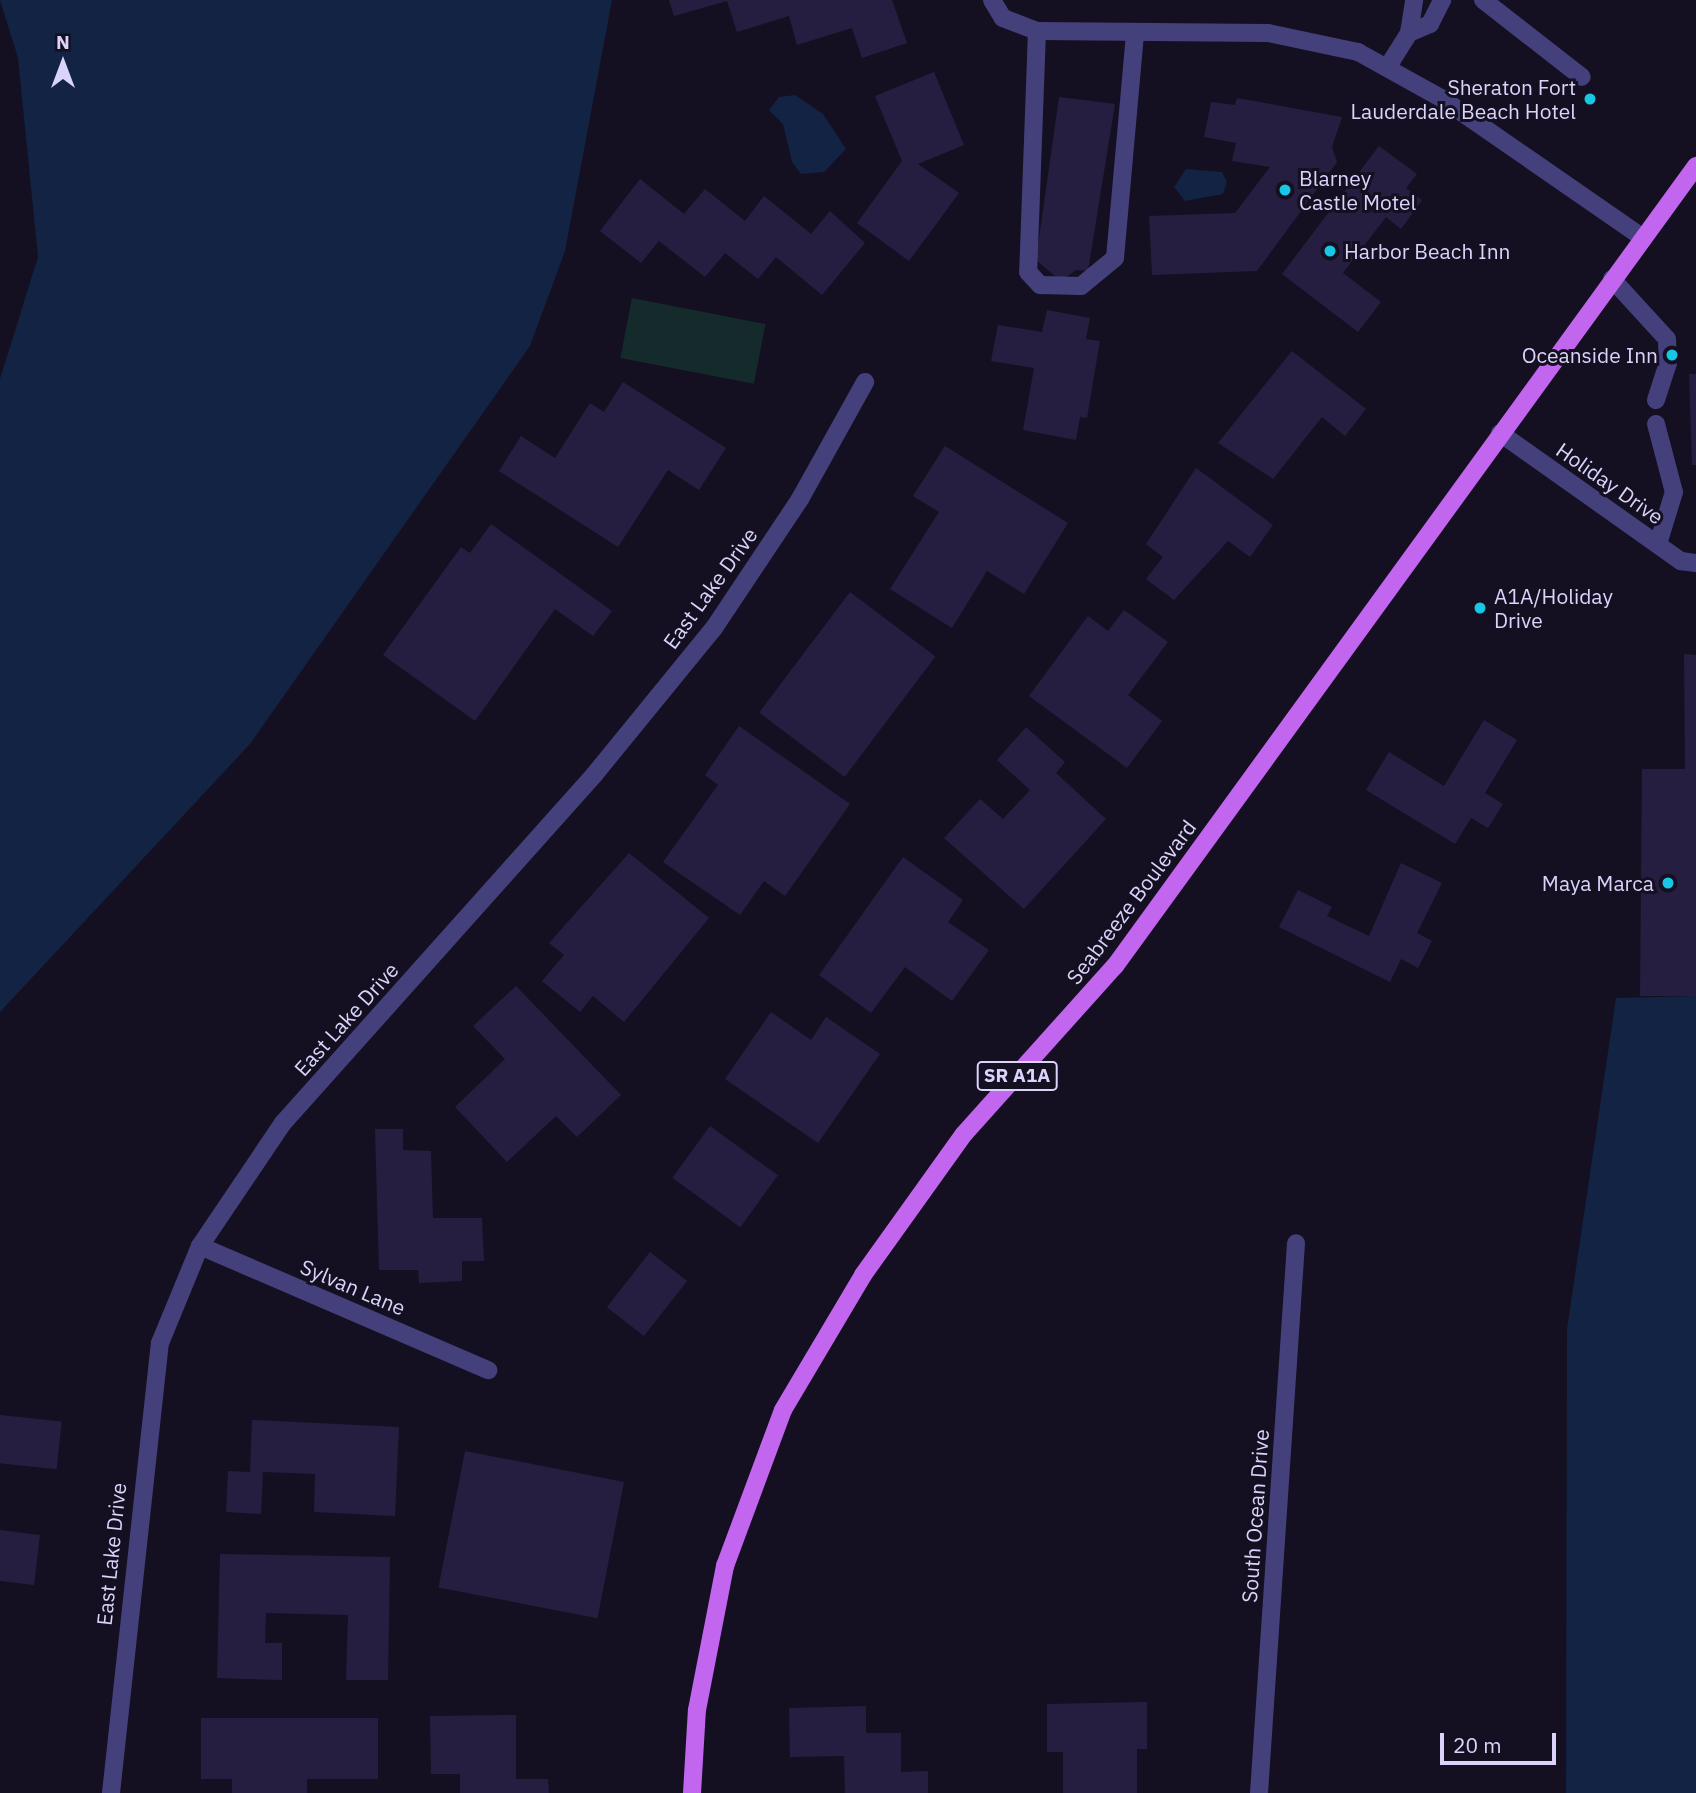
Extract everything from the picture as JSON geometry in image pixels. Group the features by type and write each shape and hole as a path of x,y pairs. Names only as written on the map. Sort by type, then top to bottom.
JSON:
{"main road":[{"name":"Seabreeze Boulevard","path":"692,1793 697,1710 725,1566 783,1410 863,1275 964,1134 1115,967 1696,166"}],"street":[{"path":"992,0 1003,18 1037,31 1268,33 1357,52 1441,98 1642,237"},
{"path":"1387,68 1409,33 1413,0"},
{"path":"1409,33 1430,24 1442,0"},
{"path":"1483,0 1582,77"},
{"path":"1037,31 1028,272 1040,285 1081,286 1115,258 1135,33"},
{"path":"1612,279 1667,339 1668,363 1656,400"},
{"name":"East Lake Drive","path":"111,1793 160,1343 200,1246 283,1124 594,775 714,628 800,499 865,382"},
{"path":"1656,424 1674,492 1658,544"},
{"name":"Holiday Drive","path":"1500,433 1658,544 1696,563"},
{"name":"South Ocean Drive","path":"1259,1793 1296,1243"},
{"name":"Sylvan Lane","path":"200,1246 488,1370"}],"green space":[{"path":"632,298 766,324 754,384 620,358"}],"water":[{"path":"0,0 612,0 565,251 530,346 250,744 0,1012 0,379 38,257 18,58"},
{"path":"795,95 823,114 846,149 824,172 801,174 792,162 783,124 769,110 779,97"},
{"path":"1186,169 1222,172 1227,182 1223,194 1185,201 1174,187"},
{"path":"1696,996 1696,1793 1566,1793 1567,1329 1616,998"}],"building":[{"path":"669,0 892,0 907,43 862,58 852,28 797,45 789,16 737,32 727,1 674,16"},
{"path":"934,72 964,145 918,164 959,193 909,261 857,223 902,161 875,96"},
{"path":"1059,97 1115,104 1088,271 1076,270 1061,281 1036,260"},
{"name":"Blarney Castle Motel","path":"1237,98 1342,117 1332,147 1337,162 1257,271 1152,275 1149,216 1235,213 1270,167 1232,161 1236,143 1204,137 1211,102 1235,105"},
{"name":"Harbor Beach Inn","path":"1379,146 1417,174 1406,188 1422,200 1401,229 1386,217 1343,273 1381,302 1358,332 1282,274"},
{"path":"640,179 684,214 705,189 745,221 764,196 811,234 830,211 865,243 822,295 776,257 758,279 725,253 705,277 659,241 641,263 600,231"},
{"path":"1047,310 1090,318 1086,339 1100,341 1087,418 1080,417 1076,440 1023,430 1034,368 991,361 998,325 1042,332"},
{"path":"1292,351 1366,409 1345,436 1322,417 1273,479 1218,443"},
{"path":"1689,374 1696,374 1696,465 1692,465"},
{"path":"623,382 726,448 699,490 668,470 618,547 499,471 521,436 555,458 590,403 604,412"},
{"path":"945,446 1068,523 1024,594 987,571 952,628 890,589 939,512 913,496"},
{"path":"1196,468 1273,525 1250,557 1228,541 1174,600 1146,579 1163,557 1146,544"},
{"path":"491,524 612,611 593,636 555,609 475,721 383,655 461,547 470,553"},
{"path":"850,592 935,656 845,777 759,713"},
{"path":"1124,610 1168,642 1128,695 1162,721 1127,768 1029,696 1088,616 1108,631"},
{"name":"Maya Marca","path":"1684,654 1696,655 1696,996 1640,996 1642,769 1685,769"},
{"path":"1484,720 1517,740 1485,793 1503,804 1488,828 1471,818 1455,844 1366,790 1389,752 1444,786"},
{"path":"739,726 850,804 785,896 764,881 740,915 663,862 718,785 705,775"},
{"path":"1026,727 1065,762 1056,773 1106,819 1024,909 944,838 980,799 1003,819 1030,790 997,760"},
{"path":"629,853 709,918 624,1022 593,996 580,1012 542,981 564,955 549,943"},
{"path":"903,857 963,900 948,922 989,950 952,1001 905,967 871,1013 819,975"},
{"path":"1401,863 1442,883 1417,933 1432,941 1418,968 1401,959 1390,982 1279,927 1298,890 1332,907 1327,916 1369,936"},
{"path":"516,986 621,1095 577,1137 556,1116 507,1162 455,1107 505,1059 473,1026"},
{"path":"771,1012 811,1040 826,1017 880,1054 818,1143 725,1079"},
{"path":"710,1126 778,1175 740,1227 672,1178"},
{"path":"375,1129 403,1129 403,1150 431,1151 433,1218 482,1218 484,1261 462,1261 462,1281 419,1283 418,1270 379,1270"},
{"path":"650,1252 687,1281 644,1336 607,1307"},
{"path":"0,1415 62,1421 57,1469 0,1463"},
{"path":"252,1420 399,1427 395,1516 314,1512 315,1474 263,1472 261,1514 226,1512 228,1471 250,1472"},
{"path":"465,1451 624,1482 598,1618 438,1587"},
{"path":"0,1530 40,1535 34,1585 0,1581"},
{"path":"220,1554 390,1557 388,1680 346,1680 348,1615 266,1613 265,1643 282,1643 282,1680 217,1678"},
{"path":"1147,1702 1147,1749 1137,1749 1137,1793 1063,1793 1063,1752 1047,1752 1047,1704"},
{"path":"866,1706 866,1733 901,1733 901,1772 928,1771 928,1793 845,1793 844,1756 790,1757 789,1708"},
{"path":"516,1715 516,1779 548,1779 549,1793 460,1793 460,1774 431,1774 430,1716"},
{"path":"201,1718 378,1718 378,1779 307,1779 307,1793 232,1793 232,1779 201,1779"}],"place":[{"name":"Sheraton Fort Lauderdale Beach Hotel","path":"1590,99"},
{"name":"Blarney Castle Motel","path":"1285,190"},
{"name":"Harbor Beach Inn","path":"1330,251"},
{"name":"Oceanside Inn","path":"1672,355"},
{"name":"A1A/Holiday Drive","path":"1480,608"},
{"name":"Maya Marca","path":"1668,883"}]}
